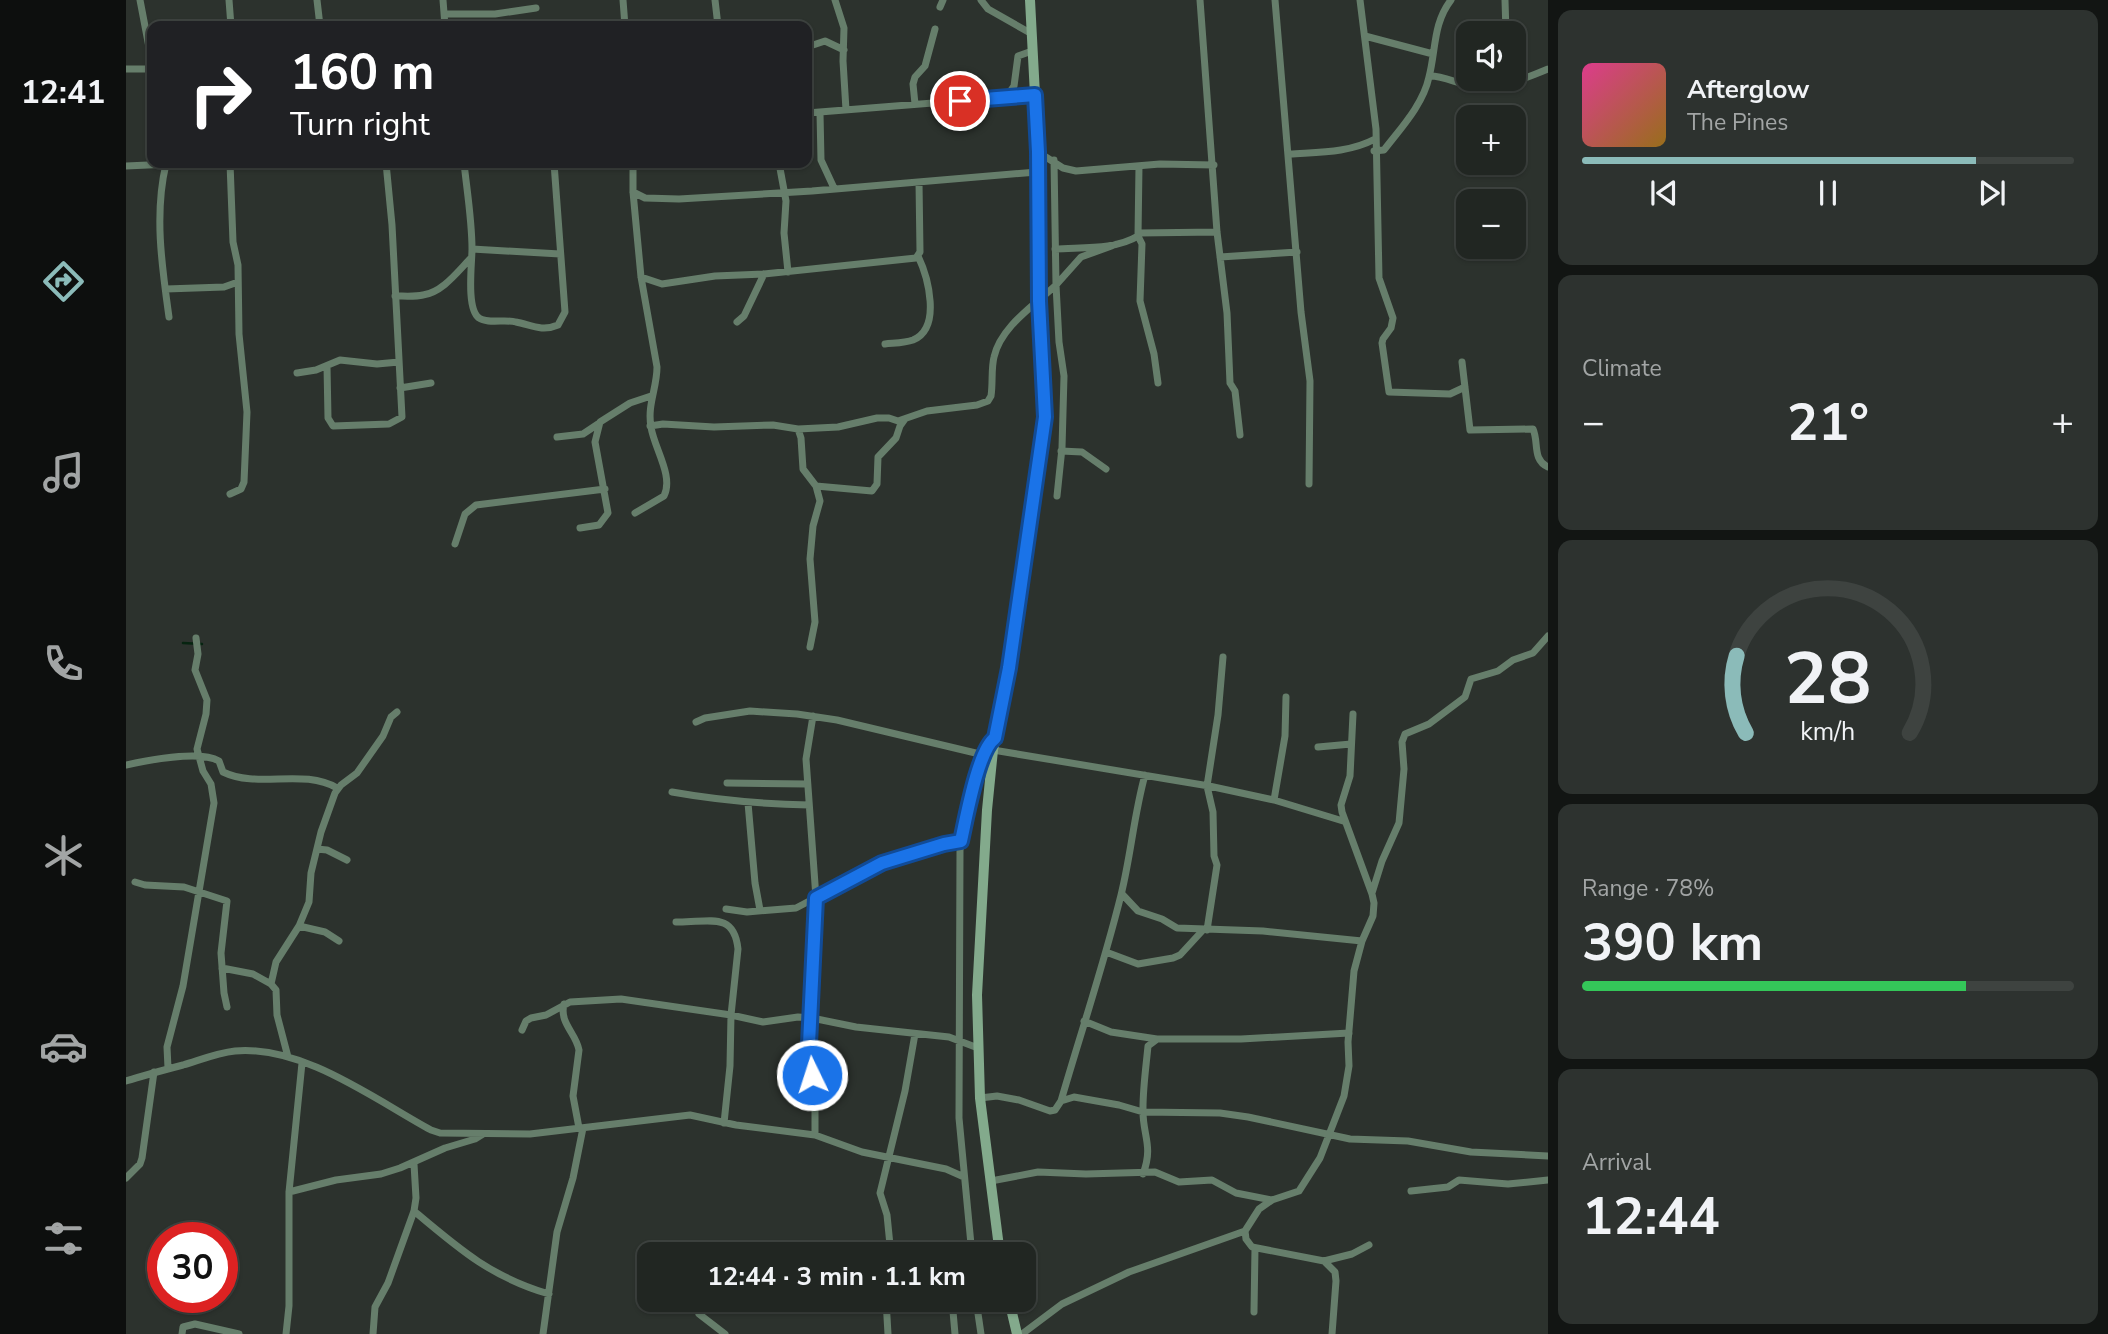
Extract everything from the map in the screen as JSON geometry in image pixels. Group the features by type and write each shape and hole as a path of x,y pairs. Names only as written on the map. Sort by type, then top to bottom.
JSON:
{"main road":[{"path":"998,1242 980,1098 977,995 988,752 995,738 1009,668 1045,417 1039,301 1038,152 1030,0"},
{"path":"1013,1312 1020,1334"}],"street":[{"path":"140,0 147,43"},
{"path":"229,0 231,21"},
{"path":"317,0 319,21"},
{"path":"443,0 445,21"},
{"path":"622,0 624,21"},
{"path":"715,0 717,21"},
{"path":"835,0 844,28 846,110"},
{"path":"981,0 988,9 1032,34"},
{"path":"1200,0 1217,232 1227,313 1230,383 1235,391 1240,435"},
{"path":"1275,0 1290,154 1301,312 1310,381 1309,484"},
{"path":"1360,0 1375,139 1378,278 1393,318 1382,344 1389,392 1450,394 1465,387"},
{"path":"1374,151 1384,150 1421,97 1430,76 1439,19 1451,0"},
{"path":"1504,0 1505,21"},
{"path":"445,14 495,14 536,8"},
{"path":"915,104 913,84 915,77 925,66 935,29"},
{"path":"1365,36 1433,54"},
{"path":"812,45 825,41 844,50"},
{"path":"1007,97 1014,86 1016,59 1032,51"},
{"path":"126,69 147,67"},
{"path":"1526,76 1548,69"},
{"path":"1430,76 1456,80"},
{"path":"812,113 1035,95"},
{"path":"820,113 821,160 834,188"},
{"path":"1290,154 1354,148 1375,139"},
{"path":"1038,152 1063,168 1076,171 1160,164 1214,165"},
{"path":"1054,160 1056,285 1063,364 1061,451 1056,496"},
{"path":"126,166 147,164"},
{"path":"1139,166 1139,235 1142,244 1140,301 1154,354 1158,383"},
{"path":"165,168 161,188 160,251 169,317"},
{"path":"230,168 233,242 237,260 238,325 247,428 243,482 241,489 230,494"},
{"path":"327,366 328,418 333,426 396,421 402,417 386,168"},
{"path":"464,168 472,253 472,302 478,318 514,321 546,329 558,325 565,312 554,168"},
{"path":"633,168 641,277 657,367 651,396 650,426 667,488 664,496 635,513"},
{"path":"780,168 786,201 784,233 788,272"},
{"path":"633,192 645,198 679,199 1037,173"},
{"path":"885,344 914,340 921,334 931,311 924,268 918,256 919,181"},
{"path":"650,426 773,425 798,429 838,427 877,418 897,421 927,411 977,405 988,401 991,396 996,352 1014,323 1056,285 1081,257 1139,235 1217,232"},
{"path":"1055,249 1117,244"},
{"path":"1220,257 1297,252"},
{"path":"395,296 422,296 431,293 448,281 472,253"},
{"path":"472,253 560,254"},
{"path":"641,277 663,284 715,276 788,272 918,256"},
{"path":"737,322 744,316 764,274"},
{"path":"166,289 224,287 238,282"},
{"path":"297,373 316,370 334,361 399,362"},
{"path":"1462,362 1471,430 1514,427 1533,429 1538,459 1548,467"},
{"path":"400,388 431,383"},
{"path":"557,437 583,433 630,403 651,396"},
{"path":"816,486 872,491 877,484 878,457 896,438 905,419"},
{"path":"580,528 599,525 608,513 595,442 600,422"},
{"path":"798,429 803,469 816,486 820,501 813,526 810,559 815,622 810,647"},
{"path":"1061,451 1082,452 1106,469"},
{"path":"455,544 465,514 476,505 605,489"},
{"path":"1372,894 1382,861 1399,823 1403,798 1402,742 1405,734 1429,724 1465,697 1471,679 1497,671 1513,660 1533,653 1548,636"},
{"path":"168,1068 167,1046 183,985 214,803 211,785 197,755 198,737 206,714 207,700 195,670 198,654 196,638"},
{"path":"1106,952 1139,964 1174,958 1180,956 1205,930 1217,865 1213,856 1213,812 1207,786 1218,715 1223,657"},
{"path":"1274,800 1285,736 1286,697"},
{"path":"696,723 705,718 750,711 813,716 988,752 1207,786 1274,800 1343,821"},
{"path":"271,984 276,962 299,926 311,894 311,873 324,820 337,788 357,773 383,736 391,717 397,712"},
{"path":"1020,1334 1062,1304 1129,1272 1245,1231 1259,1209 1272,1200 1293,1194 1303,1187 1320,1158 1344,1096 1349,1066 1354,971 1362,941 1373,916 1374,903 1343,821 1341,805 1350,776 1353,714"},
{"path":"813,716 806,760 816,898 808,1065 816,1085 816,1136"},
{"path":"1318,747 1351,744"},
{"path":"971,1242 959,1118 958,894 961,841 970,799 988,752"},
{"path":"126,765 197,755 218,760 223,772 230,775 307,780 337,788"},
{"path":"980,1098 1019,1100 1051,1111 1062,1101 1122,894 1135,831 1136,807 1145,775"},
{"path":"727,783 807,784"},
{"path":"672,792 730,798 748,803 809,805"},
{"path":"748,803 760,910"},
{"path":"726,909 747,912 796,908 882,863 961,841"},
{"path":"317,849 327,850 347,860"},
{"path":"135,882 145,885 173,885 227,901 222,938 222,968 227,1007"},
{"path":"1122,894 1145,915 1162,919 1177,928 1263,931 1362,941"},
{"path":"676,922 717,921 734,930 738,949 724,1123"},
{"path":"299,926 325,932 339,942"},
{"path":"222,968 253,974 276,990 277,1015 288,1057"},
{"path":"522,1030 526,1021 546,1015 564,1004 621,999 731,1015 763,1023 797,1017 812,1018 856,1027 943,1036 978,1048"},
{"path":"543,1334 556,1232 573,1178 581,1128 573,1097 579,1049 564,1020 564,1004"},
{"path":"1084,1021 1111,1032 1157,1039 1253,1039 1349,1033"},
{"path":"890,1242 887,1215 880,1193 905,1091 915,1034"},
{"path":"1143,1174 1149,1156 1143,1112 1149,1046 1157,1039"},
{"path":"126,1081 234,1051 251,1051 288,1057 351,1085 431,1130 453,1134 530,1134 690,1115 724,1123 816,1136 862,1152 946,1169 964,1177"},
{"path":"286,1334 290,1287 289,1192 302,1063"},
{"path":"126,1178 140,1164 142,1158 154,1072"},
{"path":"1062,1101 1074,1097 1143,1112 1220,1113 1350,1139 1408,1141 1471,1152 1548,1156"},
{"path":"289,1192 336,1180 381,1174 414,1164 483,1134"},
{"path":"373,1334 375,1307 391,1276 414,1211 414,1164"},
{"path":"991,1181 1038,1172 1155,1172 1184,1182 1212,1180 1236,1193 1272,1200"},
{"path":"1411,1191 1448,1186 1462,1179 1508,1184 1548,1180"},
{"path":"414,1211 443,1237 491,1271 549,1294"},
{"path":"1245,1231 1250,1245 1255,1248 1324,1261 1352,1254 1369,1245"},
{"path":"1254,1312 1255,1248"},
{"path":"1324,1261 1335,1272 1336,1281 1332,1334"},
{"path":"887,1312 888,1334"},
{"path":"953,1312 954,1334"},
{"path":"978,1312 981,1334"},
{"path":"699,1314 725,1334"},
{"path":"181,1334 183,1327 195,1324 239,1334"}],"waterway":[{"path":"183,643 202,644"}],"route":[{"path":"812,1075 808,1065 816,898 892,859 961,841 970,799 986,749 995,738 1023,576 1045,417 1039,301 1035,95 960,101"}]}
